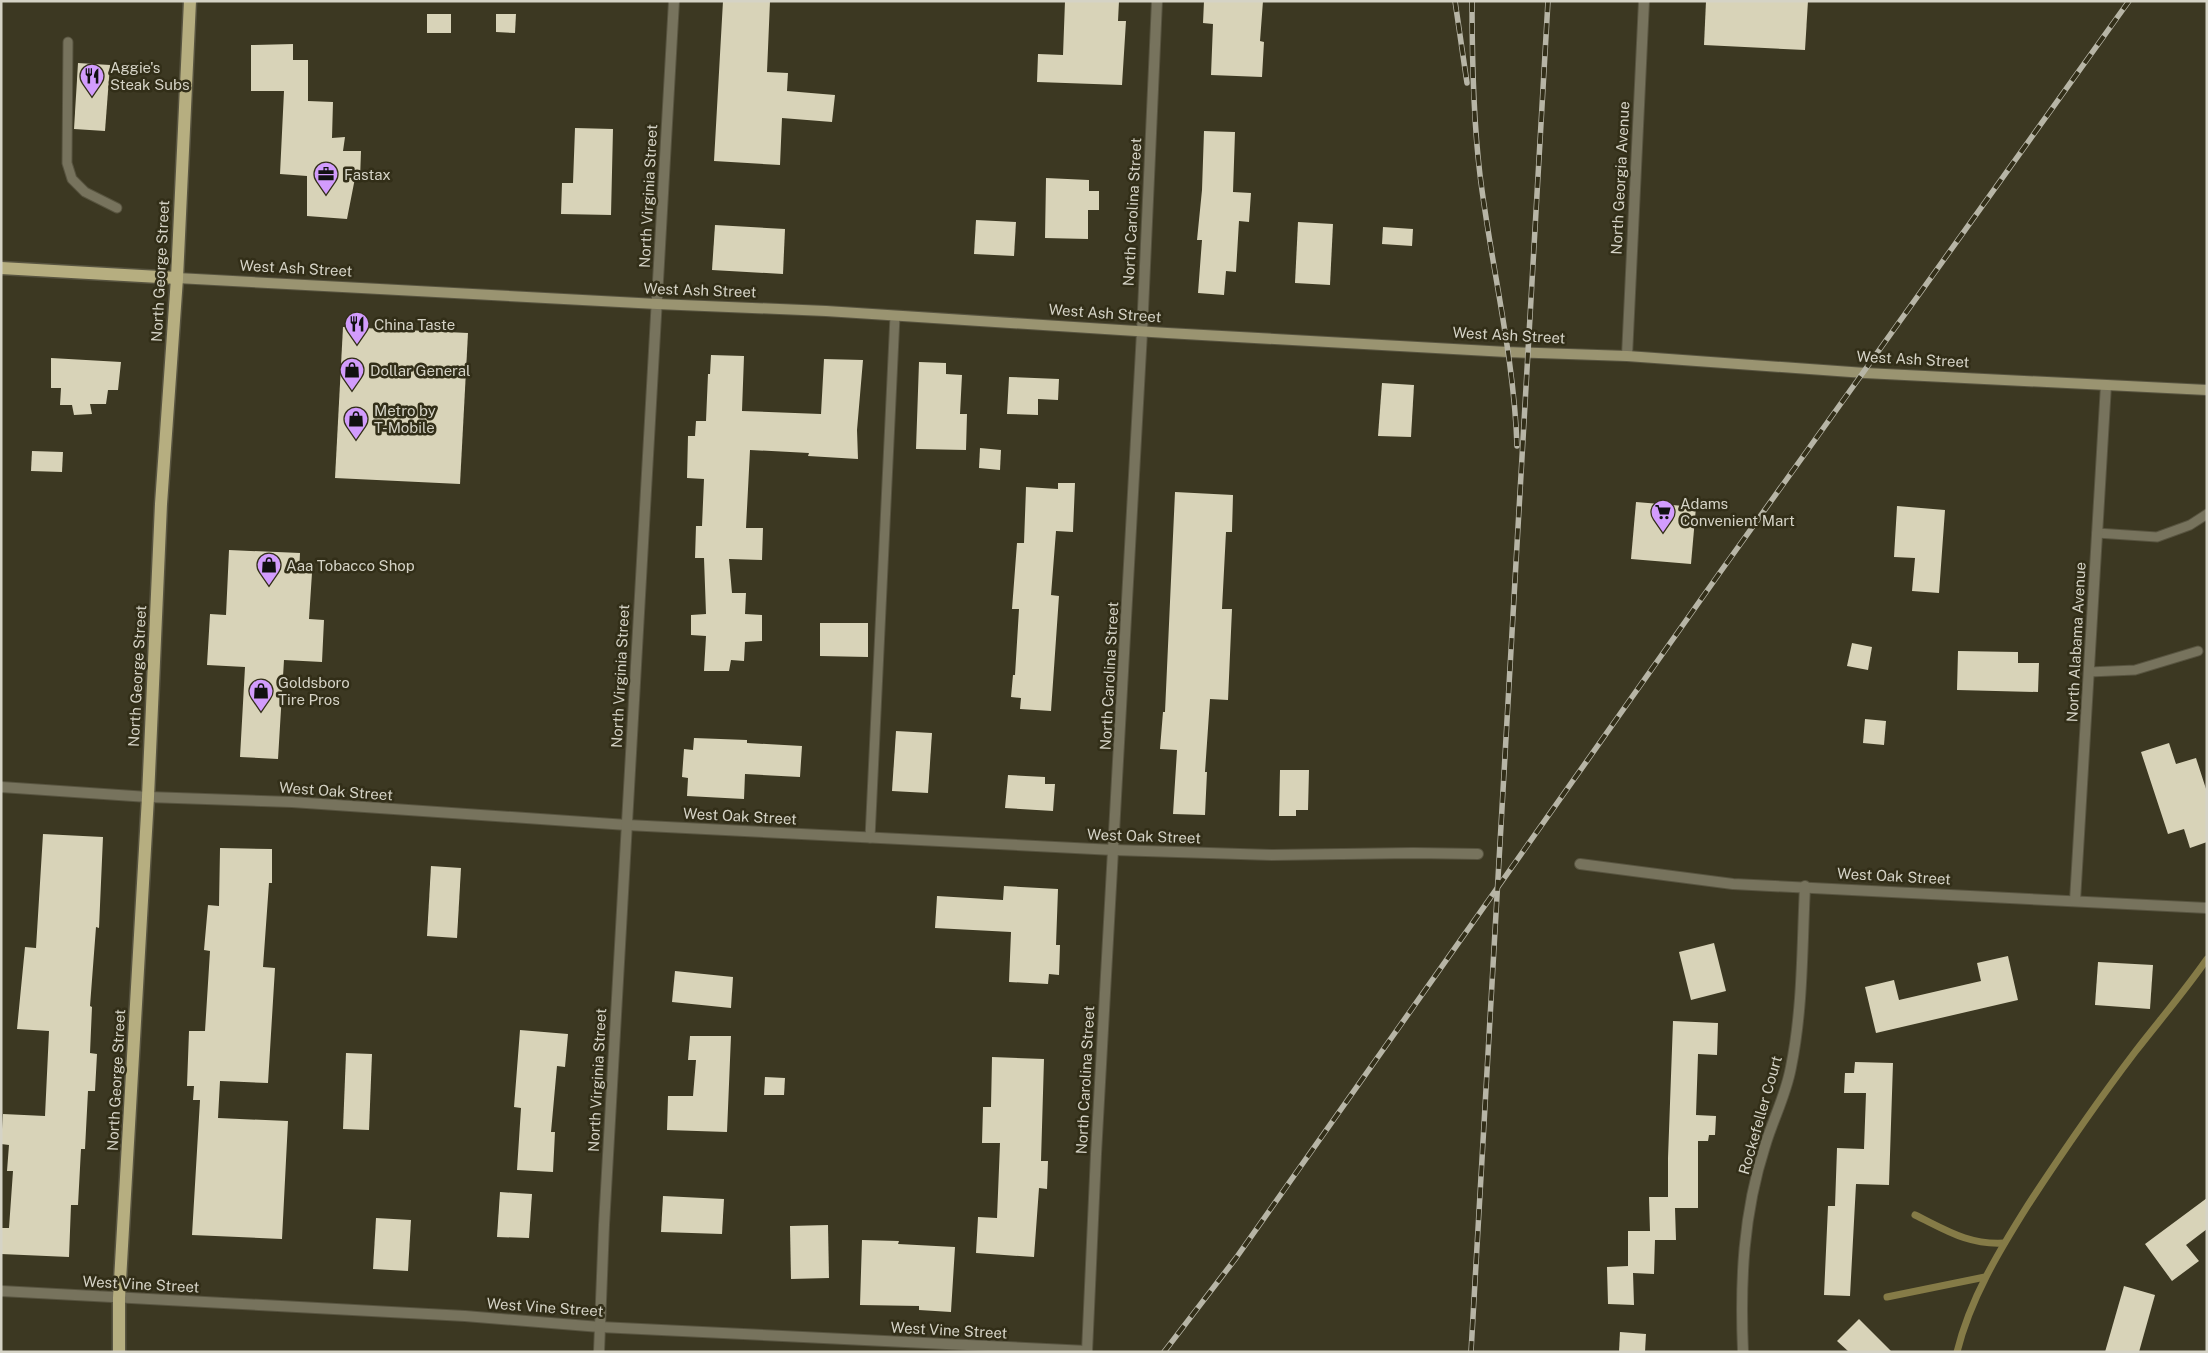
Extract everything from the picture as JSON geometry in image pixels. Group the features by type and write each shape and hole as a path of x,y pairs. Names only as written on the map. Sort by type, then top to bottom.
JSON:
{"main road":[{"name":"North George Street","path":"119,1352 119,1298 148,797 161,504 177,278 190,1"},
{"name":"West Ash Street","path":"1,268 895,316 1507,352 1627,356 1865,373 2207,390"}],"street":[{"name":"North Virginia Street","path":"599,1352 604,1225 674,1"},
{"name":"North Carolina Street","path":"1087,1352 1096,1154 1142,332 1157,1"},
{"name":"North Georgia Avenue","path":"1627,356 1644,1"},
{"name":"North Alabama Avenue","path":"2076,901 2106,385"},
{"name":"West Oak Street","path":"1,787 148,797 292,802 627,825 1114,850 1279,855 1478,854"},
{"name":"West Oak Street","path":"1580,864 1733,884 1805,886 2207,908"},
{"name":"Rockefeller Court","path":"1743,1352 1741,1273 1745,1235 1765,1146 1782,1102 1791,1068 1798,1014 1805,886"},
{"name":"West Vine Street","path":"1,1291 447,1315 600,1327 1087,1352"}],"lane":[{"path":"68,42 67,153 72,178 85,192 117,208"},
{"path":"870,838 895,316"},
{"path":"2097,533 2157,537 2190,525 2207,514"},
{"path":"2089,672 2135,670 2198,651"}],"building":[{"path":"723,1 770,1 767,72 788,73 787,91 835,95 832,122 782,118 780,165 714,161"},
{"path":"1065,1 1119,1 1118,21 1126,21 1122,85 1037,82 1038,54 1063,55"},
{"path":"1204,1 1263,1 1260,41 1264,42 1262,77 1211,75 1213,24 1203,23"},
{"path":"1706,1 1808,1 1805,50 1704,45"},
{"path":"427,14 451,14 451,33 427,33"},
{"path":"496,14 516,14 515,33 496,32"},
{"path":"293,44 293,60 308,60 308,101 333,102 332,138 345,137 343,151 361,151 360,179 355,178 347,219 307,216 307,176 280,174 284,91 251,91 251,45"},
{"name":"Aggie's Steak Subs","path":"78,63 110,65 105,131 74,129"},
{"path":"575,128 613,129 611,215 561,214 562,183 573,183"},
{"path":"1204,131 1235,132 1233,192 1251,193 1249,222 1239,221 1236,272 1226,271 1224,295 1198,293 1202,240 1197,240 1202,190"},
{"path":"1046,178 1089,180 1089,191 1099,191 1099,210 1088,210 1088,239 1045,238"},
{"path":"976,220 1016,222 1014,256 974,254"},
{"path":"1298,222 1333,224 1330,285 1295,283"},
{"path":"715,225 785,229 783,274 712,270"},
{"path":"1383,227 1413,229 1412,246 1382,244"},
{"path":"343,327 468,333 460,484 335,478"},
{"path":"711,355 744,356 742,411 821,414 824,359 863,360 857,430 858,459 808,456 809,453 750,450 746,528 763,528 762,560 729,559 732,593 746,593 745,614 762,615 762,641 745,642 744,661 731,660 729,671 704,671 706,636 691,635 691,615 706,614 704,558 695,558 696,526 702,526 704,479 687,478 688,436 695,436 696,421 706,421 708,374 710,374"},
{"path":"51,358 121,362 118,390 108,390 106,404 90,404 92,414 74,415 72,405 60,405 61,388 51,388"},
{"path":"919,362 946,363 946,374 962,375 960,414 967,414 966,450 916,449"},
{"path":"1009,377 1059,379 1058,400 1038,399 1038,415 1007,414"},
{"path":"1382,383 1414,385 1411,437 1378,436"},
{"path":"980,448 1001,450 1000,470 979,468"},
{"path":"32,451 63,452 62,472 31,471"},
{"path":"1058,483 1075,483 1073,532 1056,531 1051,595 1059,596 1051,711 1020,709 1021,698 1011,697 1013,675 1015,675 1019,609 1012,609 1017,543 1024,543 1026,487 1058,489"},
{"path":"1175,492 1233,495 1232,532 1226,532 1222,609 1232,609 1228,700 1210,699 1205,772 1207,772 1205,815 1173,814 1177,750 1160,749 1163,712 1165,712"},
{"name":"Adams Convenient Mart","path":"1636,502 1696,507 1691,564 1631,559"},
{"path":"1897,506 1945,510 1939,593 1912,591 1915,558 1894,557"},
{"name":"Goldsboro Tire Pros","path":"229,550 300,553 299,573 312,573 309,619 324,620 322,662 284,660 278,759 240,757 245,667 207,665 210,614 226,615"},
{"path":"820,623 868,623 868,657 820,656"},
{"path":"1852,643 1872,647 1868,670 1847,666"},
{"path":"1958,651 2018,652 2018,663 2039,663 2038,692 1957,690"},
{"path":"1865,719 1886,721 1884,745 1863,743"},
{"path":"896,731 932,733 928,793 892,791"},
{"path":"694,738 747,740 747,743 802,746 800,777 745,774 744,799 687,796 688,778 682,777 684,749 693,750"},
{"path":"2169,743 2176,764 2196,758 2207,792 2207,842 2190,848 2184,829 2168,834 2141,752"},
{"path":"1280,770 1309,770 1308,810 1296,810 1296,816 1279,816"},
{"path":"1008,775 1045,777 1045,784 1055,784 1053,811 1005,808"},
{"path":"43,834 103,837 99,928 96,927 90,1006 92,1007 90,1053 97,1054 95,1091 88,1091 85,1149 81,1149 78,1205 71,1205 69,1257 1,1254 1,1228 9,1228 13,1171 7,1171 9,1145 1,1144 3,1114 45,1116 49,1031 17,1029 25,947 36,948"},
{"path":"220,848 272,849 272,883 269,883 263,967 275,968 268,1083 220,1081 218,1118 288,1121 282,1239 192,1235 200,1100 193,1100 194,1086 187,1086 189,1031 205,1031 210,951 204,950 208,905 219,906"},
{"path":"431,866 461,868 457,938 427,936"},
{"path":"1004,886 1058,889 1056,945 1060,945 1059,975 1049,974 1048,984 1009,982 1011,932 935,928 937,896 1003,900"},
{"path":"1714,943 1726,991 1691,1000 1679,952"},
{"path":"2008,956 2018,1000 1876,1033 1865,987 1894,980 1899,1000 1981,981 1977,963"},
{"path":"2098,962 2153,965 2150,1009 2095,1005"},
{"path":"675,971 733,977 731,1008 672,1002"},
{"path":"1673,1021 1718,1023 1717,1055 1698,1054 1696,1115 1716,1116 1715,1135 1709,1135 1708,1141 1698,1141 1698,1208 1675,1208 1676,1240 1655,1240 1654,1274 1633,1273 1634,1305 1608,1304 1607,1267 1628,1266 1628,1231 1650,1231 1649,1197 1668,1197"},
{"path":"520,1030 568,1034 565,1067 557,1066 551,1132 555,1132 553,1172 517,1170 521,1108 514,1107"},
{"path":"690,1036 731,1036 727,1132 667,1130 668,1096 693,1096 696,1060 688,1060"},
{"path":"346,1053 372,1054 369,1130 343,1129"},
{"path":"992,1057 1044,1059 1041,1161 1048,1161 1047,1189 1039,1188 1034,1257 976,1253 978,1217 997,1218 1000,1143 982,1143 983,1107 991,1107"},
{"path":"1855,1062 1893,1063 1889,1185 1856,1184 1850,1296 1824,1295 1828,1206 1835,1206 1837,1148 1864,1149 1866,1093 1844,1093 1845,1073 1854,1073"},
{"path":"765,1077 785,1078 784,1095 764,1095"},
{"path":"500,1192 532,1194 529,1238 497,1237"},
{"path":"663,1196 724,1199 722,1234 661,1232"},
{"path":"2207,1198 2207,1229 2186,1245 2199,1261 2172,1281 2145,1244"},
{"path":"376,1218 411,1220 408,1271 373,1269"},
{"path":"828,1225 829,1278 791,1279 790,1226"},
{"path":"862,1240 899,1241 898,1244 955,1247 951,1312 919,1310 919,1306 860,1305"},
{"path":"2124,1286 2155,1295 2139,1352 2105,1352"},
{"path":"1859,1319 1892,1352 1849,1352 1837,1341"},
{"path":"1620,1332 1646,1334 1645,1352 1619,1352"}],"waterway":[{"path":"1957,1352 1970,1313 1986,1276 2028,1205 2107,1090 2207,959"},
{"path":"1915,1215 1968,1239 1979,1242 2004,1243"},
{"path":"1887,1297 1985,1277"}],"railway":[{"path":"1455,1 1467,83"},
{"path":"1472,1 1473,88 1480,175 1507,344 1517,446"},
{"path":"1471,1352 1548,1"},
{"path":"1164,1352 1236,1258 1721,571 2129,1"}],"place":[{"name":"Aggie's Steak Subs","path":"92,97"},
{"name":"Fastax","path":"326,195"},
{"name":"China Taste","path":"357,345"},
{"name":"Dollar General","path":"352,391"},
{"name":"Metro by T-Mobile","path":"356,440"},
{"name":"Adams Convenient Mart","path":"1663,533"},
{"name":"Aaa Tobacco Shop","path":"269,586"},
{"name":"Goldsboro Tire Pros","path":"261,712"}]}
